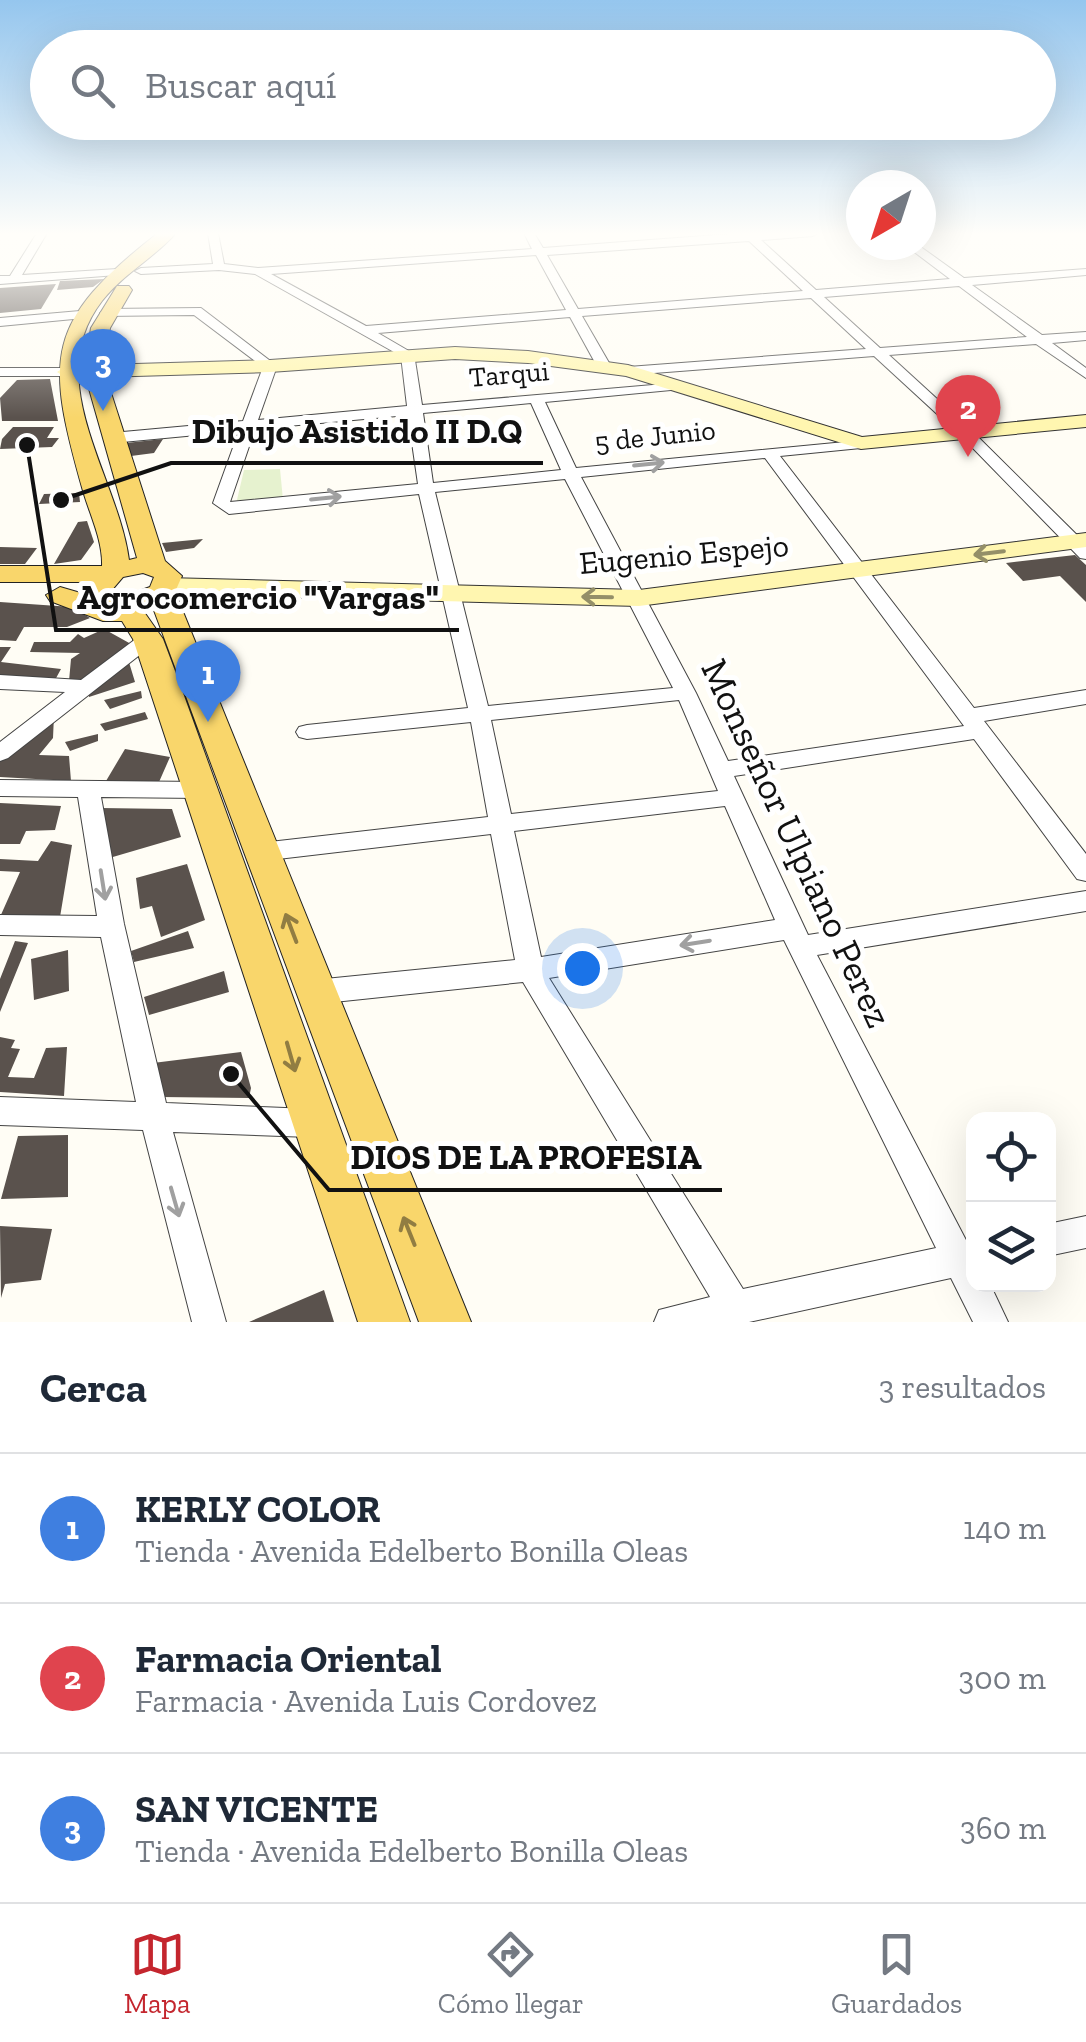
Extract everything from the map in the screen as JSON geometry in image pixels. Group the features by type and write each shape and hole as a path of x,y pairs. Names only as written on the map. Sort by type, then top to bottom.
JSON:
{"main road":[{"path":"98,295 80,316 67,347 66,372 73,414 274,998 310,1123 384,1322"},
{"path":"121,295 106,313 93,345 94,371 112,438 134,591 262,852 444,1322"},
{"path":"64,585 100,565 134,591"},
{"path":"0,574 134,591"},
{"path":"0,591 64,585 134,591"}],"street":[{"path":"301,295 407,354"},
{"path":"565,295 605,368"},
{"path":"362,330 805,295"},
{"path":"815,295 1082,546"},
{"path":"976,295 1086,374"},
{"path":"106,313 197,311 270,366"},
{"path":"0,322 80,316"},
{"path":"0,372 270,366 407,354 528,357 628,371 1086,336"},
{"path":"407,354 426,487 448,596 480,711 530,970 735,1307"},
{"path":"247,424 270,366"},
{"path":"628,371 861,443"},
{"name":"Tarqui","path":"112,438 671,386"},
{"name":"Monseñor Ulpiano Perez","path":"535,396 570,472 686,692 796,937 966,1256"},
{"name":"5 de Junio","path":"247,424 220,503 229,509 1086,421"},
{"path":"769,452 1086,872"},
{"name":"Eugenio Espejo","path":"134,591 638,598 1082,546"},
{"path":"0,753 86,687 134,591"},
{"path":"0,682 86,687"},
{"path":"307,732 686,692"},
{"path":"720,770 976,724 1086,697"},
{"path":"0,788 201,790"},
{"path":"88,789 109,928 151,1119 209,1322"},
{"path":"262,852 734,797"},
{"path":"315,992 530,970 1086,901"},
{"path":"0,925 109,928"},
{"path":"0,1111 310,1123"},
{"path":"1056,1238 1086,1232"},
{"path":"671,1322 966,1258"},
{"name":"Monseñor Ulpiano Perez","path":"980,1292 991,1322"}],"green space":[{"path":"280,469 283,500 236,504 244,470"}],"building":[{"path":"0,295 50,295 41,309 0,313"},
{"path":"50,379 58,421 2,421 0,398 17,380"},
{"path":"13,427 54,427 47,438 59,438 52,447 0,449 2,439"},
{"path":"163,439 154,453 131,456 126,443"},
{"path":"79,493 80,502 39,504 44,494"},
{"path":"87,521 94,542 81,560 54,564 78,522"},
{"path":"203,539 194,548 166,552 162,543"},
{"path":"0,547 37,548 25,564 0,564"},
{"path":"1075,555 1086,565 1086,602 1060,576 1023,581 1006,563"},
{"path":"0,602 72,607 90,618 67,627 24,627 16,641 0,640"},
{"path":"104,629 131,644 82,679 69,681 71,659 80,653 30,652 34,642 70,642 78,634 84,638"},
{"path":"0,647 11,647 1,662 61,669 55,680 0,678"},
{"path":"128,659 135,682 89,697 88,687"},
{"path":"141,691 142,698 110,709 104,700"},
{"path":"145,712 148,719 105,731 100,724"},
{"path":"54,715 53,738 39,755 69,756 71,781 0,777 0,757"},
{"path":"98,734 98,741 70,751 65,742"},
{"path":"125,749 170,757 159,782 106,781"},
{"path":"0,803 61,806 55,830 26,831 20,844 0,844"},
{"path":"100,808 172,809 181,837 106,859"},
{"path":"51,841 72,845 60,917 0,917 20,872 0,871 0,859 38,861"},
{"path":"187,864 205,920 161,937 152,906 140,909 136,878"},
{"path":"188,931 194,948 134,962 131,951"},
{"path":"15,941 28,943 0,1012 0,979"},
{"path":"68,950 69,991 34,1000 31,959"},
{"path":"224,971 229,992 149,1015 144,997"},
{"path":"0,1037 15,1040 11,1048 20,1049 8,1077 34,1078 46,1048 67,1047 64,1096 0,1092"},
{"path":"241,1052 251,1088 249,1098 161,1097 153,1063"},
{"path":"68,1135 68,1197 1,1199 18,1136"},
{"path":"0,1226 52,1229 41,1280 5,1284 1,1298"},
{"path":"324,1290 334,1322 249,1322"}],"place":[{"name":"SAN VICENTE","path":"103,411"},
{"name":"Agrocomercio \"Vargas\"","path":"27,445"},
{"name":"Farmacia Oriental","path":"968,457"},
{"name":"Dibujo Asistido II D.Q","path":"61,500"},
{"name":"KERLY COLOR","path":"208,722"},
{"name":"DIOS DE LA PROFESIA","path":"231,1074"}]}
